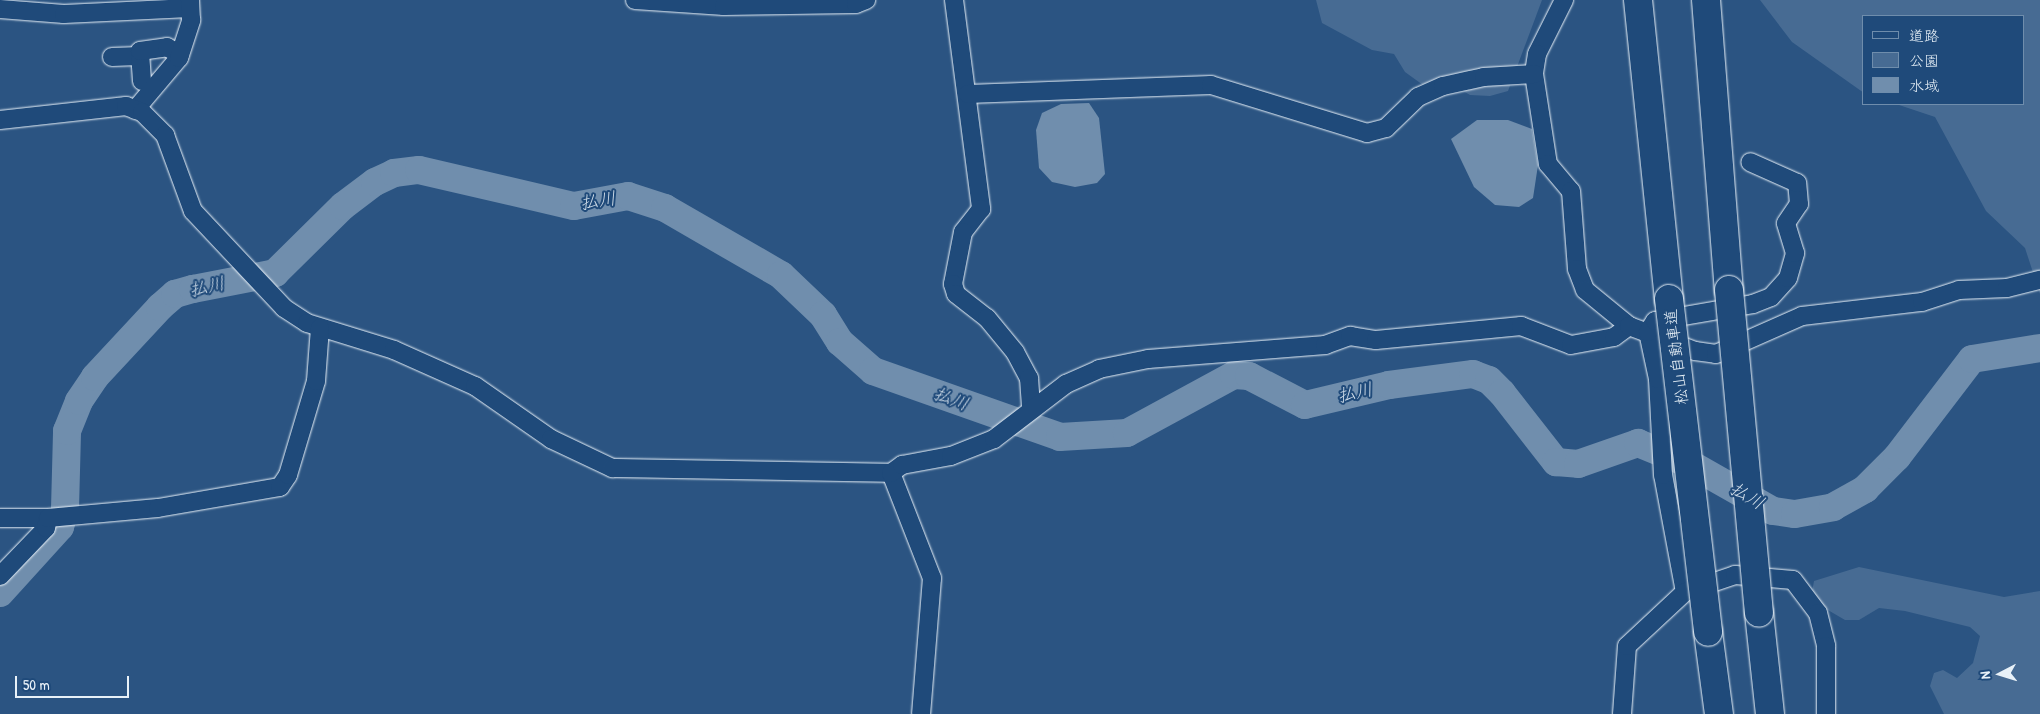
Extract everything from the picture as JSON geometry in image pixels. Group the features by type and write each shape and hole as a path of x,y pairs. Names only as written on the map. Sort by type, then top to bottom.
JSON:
{"highway":[{"name":"松山自動車道","path":"1638,0 1669,299 1719,714"},
{"path":"1706,0 1729,290 1770,714"}],"street":[{"path":"635,0 716,6 856,4 866,0"},
{"path":"954,0 982,209 963,232 953,284 956,294 987,318 1015,352 1029,378 1032,410"},
{"path":"1564,0 1536,54 1534,74 1548,164 1571,191 1578,269 1585,290 1629,326 1716,354 1802,316 1922,302 1959,290 2007,288 2040,280"},
{"path":"0,9 120,13 190,4 191,20 180,55 170,74 135,110"},
{"path":"142,81 139,56 142,49 166,47 180,55"},
{"path":"112,57 139,56"},
{"path":"968,94 1211,85 1367,133 1386,128 1418,97 1443,86 1484,77 1534,74"},
{"path":"0,120 126,106 135,110 165,135 193,211 275,299 320,328 394,350 475,386 551,438 612,468 891,473 902,465 951,456 994,439 1066,384 1098,369 1148,359 1325,345 1350,336 1376,340 1520,326 1571,345 1614,337 1629,326"},
{"path":"1685,592 1663,475 1656,360 1648,332 1654,320 1753,304 1771,297 1788,278 1795,253 1786,224 1799,204 1797,183 1750,162"},
{"path":"0,518 48,518 158,508 280,487 288,475 316,381 320,328"},
{"path":"891,473 932,578 921,714"},
{"path":"0,576 41,534 48,518"},
{"path":"1622,714 1628,646 1685,592 1736,575 1793,580 1818,613 1824,631 1826,714"}],"green space":[{"path":"1316,0 1542,0 1508,91 1490,96 1470,95 1444,80 1423,85 1405,72 1394,54 1372,50 1322,23"},
{"path":"1760,0 2040,0 2040,294 2025,248 1986,211 1935,117 1899,105 2025,105 2025,15 1862,15 1862,92 1792,42"},
{"path":"1859,567 2004,597 2040,591 2040,714 1944,714 1930,686 1934,673 1943,670 1957,678 1973,663 1980,636 1970,627 1905,611 1879,608 1859,620 1845,620 1821,606 1812,592 1814,581"}],"water":[{"path":"1089,103 1099,118 1105,174 1097,183 1075,187 1052,182 1039,168 1036,130 1042,113 1061,104"},
{"path":"1477,120 1508,120 1532,129 1538,165 1533,198 1519,207 1495,205 1474,187 1451,139"}],"waterway":[{"name":"払川","path":"0,593 60,527 65,509 67,431 79,401 95,377 160,307 175,294 275,273 343,206 375,182 394,173 419,170 574,206 628,196 665,208 781,275 823,315 840,342 873,371 1060,437 1127,433 1234,375 1249,376 1305,405 1389,385 1473,374 1489,380 1502,393 1556,462 1578,464 1638,443 1692,465 1773,511 1795,514 1833,507 1865,489 1897,457 1972,359 2040,348"}]}
